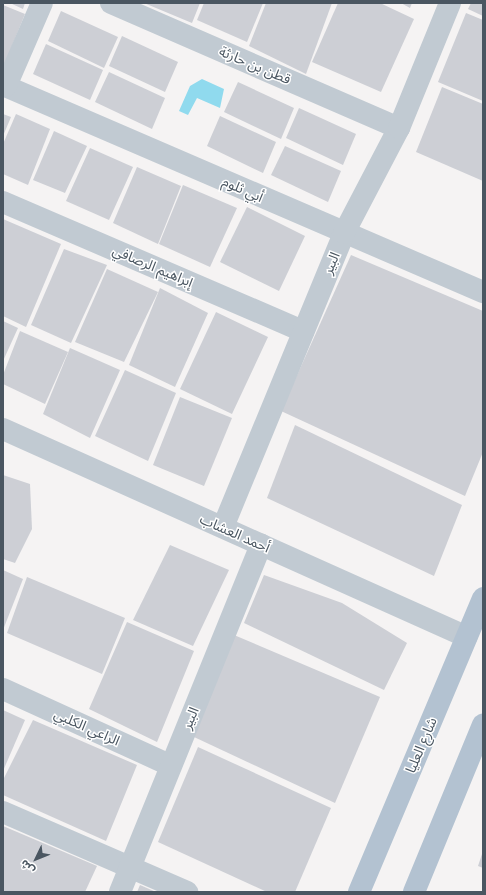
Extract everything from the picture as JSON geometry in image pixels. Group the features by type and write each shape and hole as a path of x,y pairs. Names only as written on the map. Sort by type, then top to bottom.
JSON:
{"main road":[{"name":"شارع العليا","path":"359,892 483,598"},
{"path":"414,892 483,725"}],"street":[{"path":"5,85 42,3"},
{"name":"قطن بن حارثة","path":"112,3 399,128"},
{"name":"البير","path":"223,527 344,233 399,128 450,3"},
{"name":"أبي ثلوم","path":"5,85 483,292"},
{"name":"إبراهيم الرصافي","path":"3,202 303,331"},
{"name":"أحمد العشاب","path":"3,428 467,637"},
{"name":"البير","path":"120,892 170,765 261,545"},
{"name":"الراعي الكلبي","path":"3,689 170,765"},
{"path":"3,812 187,892"}],"water":[{"path":"202,79 224,89 220,108 197,98 188,115 179,111 190,86"}],"building":[{"path":"10,3 25,3 23,9"},
{"path":"144,3 200,3 192,23"},
{"path":"204,3 263,3 247,42 197,20"},
{"path":"266,3 332,3 306,74 249,46"},
{"path":"338,3 380,3 414,19 381,92 312,62"},
{"path":"401,3 412,3 410,8"},
{"path":"471,3 483,3 483,16 468,9"},
{"path":"3,5 25,14 3,68"},
{"path":"61,11 118,37 104,68 48,41"},
{"path":"466,13 483,20 483,101 438,82"},
{"path":"122,36 178,62 165,92 109,66"},
{"path":"46,44 103,70 90,100 33,74"},
{"path":"109,72 165,98 152,129 95,102"},
{"path":"238,82 294,108 281,139 224,112"},
{"path":"442,87 483,104 483,181 416,152"},
{"path":"299,108 356,134 343,165 286,138"},
{"path":"3,114 11,117 3,136"},
{"path":"16,114 50,129 28,185 3,174 3,144"},
{"path":"220,116 276,142 263,173 207,146"},
{"path":"54,131 87,146 65,193 33,180"},
{"path":"285,146 341,171 328,202 271,175"},
{"path":"90,148 133,167 109,220 66,201"},
{"path":"137,167 181,186 158,244 113,223"},
{"path":"183,185 237,208 210,267 159,244"},
{"path":"247,207 305,236 279,291 220,262"},
{"path":"3,219 61,244 26,327 3,316"},
{"path":"64,249 107,265 71,343 31,325"},
{"path":"351,255 483,311 483,452 465,496 281,411"},
{"path":"107,269 158,292 124,362 75,342"},
{"path":"160,288 208,313 175,387 129,365"},
{"path":"216,312 268,337 232,414 180,389"},
{"path":"3,321 18,328 3,361"},
{"path":"20,331 68,352 45,404 3,384 3,375"},
{"path":"70,348 120,370 90,438 43,414"},
{"path":"125,370 176,393 148,461 95,436"},
{"path":"180,397 232,418 204,486 153,465"},
{"path":"295,425 462,505 434,576 267,498"},
{"path":"3,475 30,484 32,529 15,563 3,559"},
{"path":"170,545 229,570 193,646 133,620"},
{"path":"3,570 23,579 3,630"},
{"path":"264,575 342,603 407,643 384,690 244,623"},
{"path":"27,577 125,618 102,674 7,633"},
{"path":"127,622 194,651 157,742 89,709"},
{"path":"234,635 380,697 335,803 194,737"},
{"path":"3,710 25,720 3,771"},
{"path":"33,720 137,765 106,841 3,795 3,780"},
{"path":"198,747 331,808 295,892 267,892 158,842"},
{"path":"3,826 97,866 85,892 3,892"},
{"path":"483,851 483,868 478,866"},
{"path":"140,885 156,892 137,892"}]}
